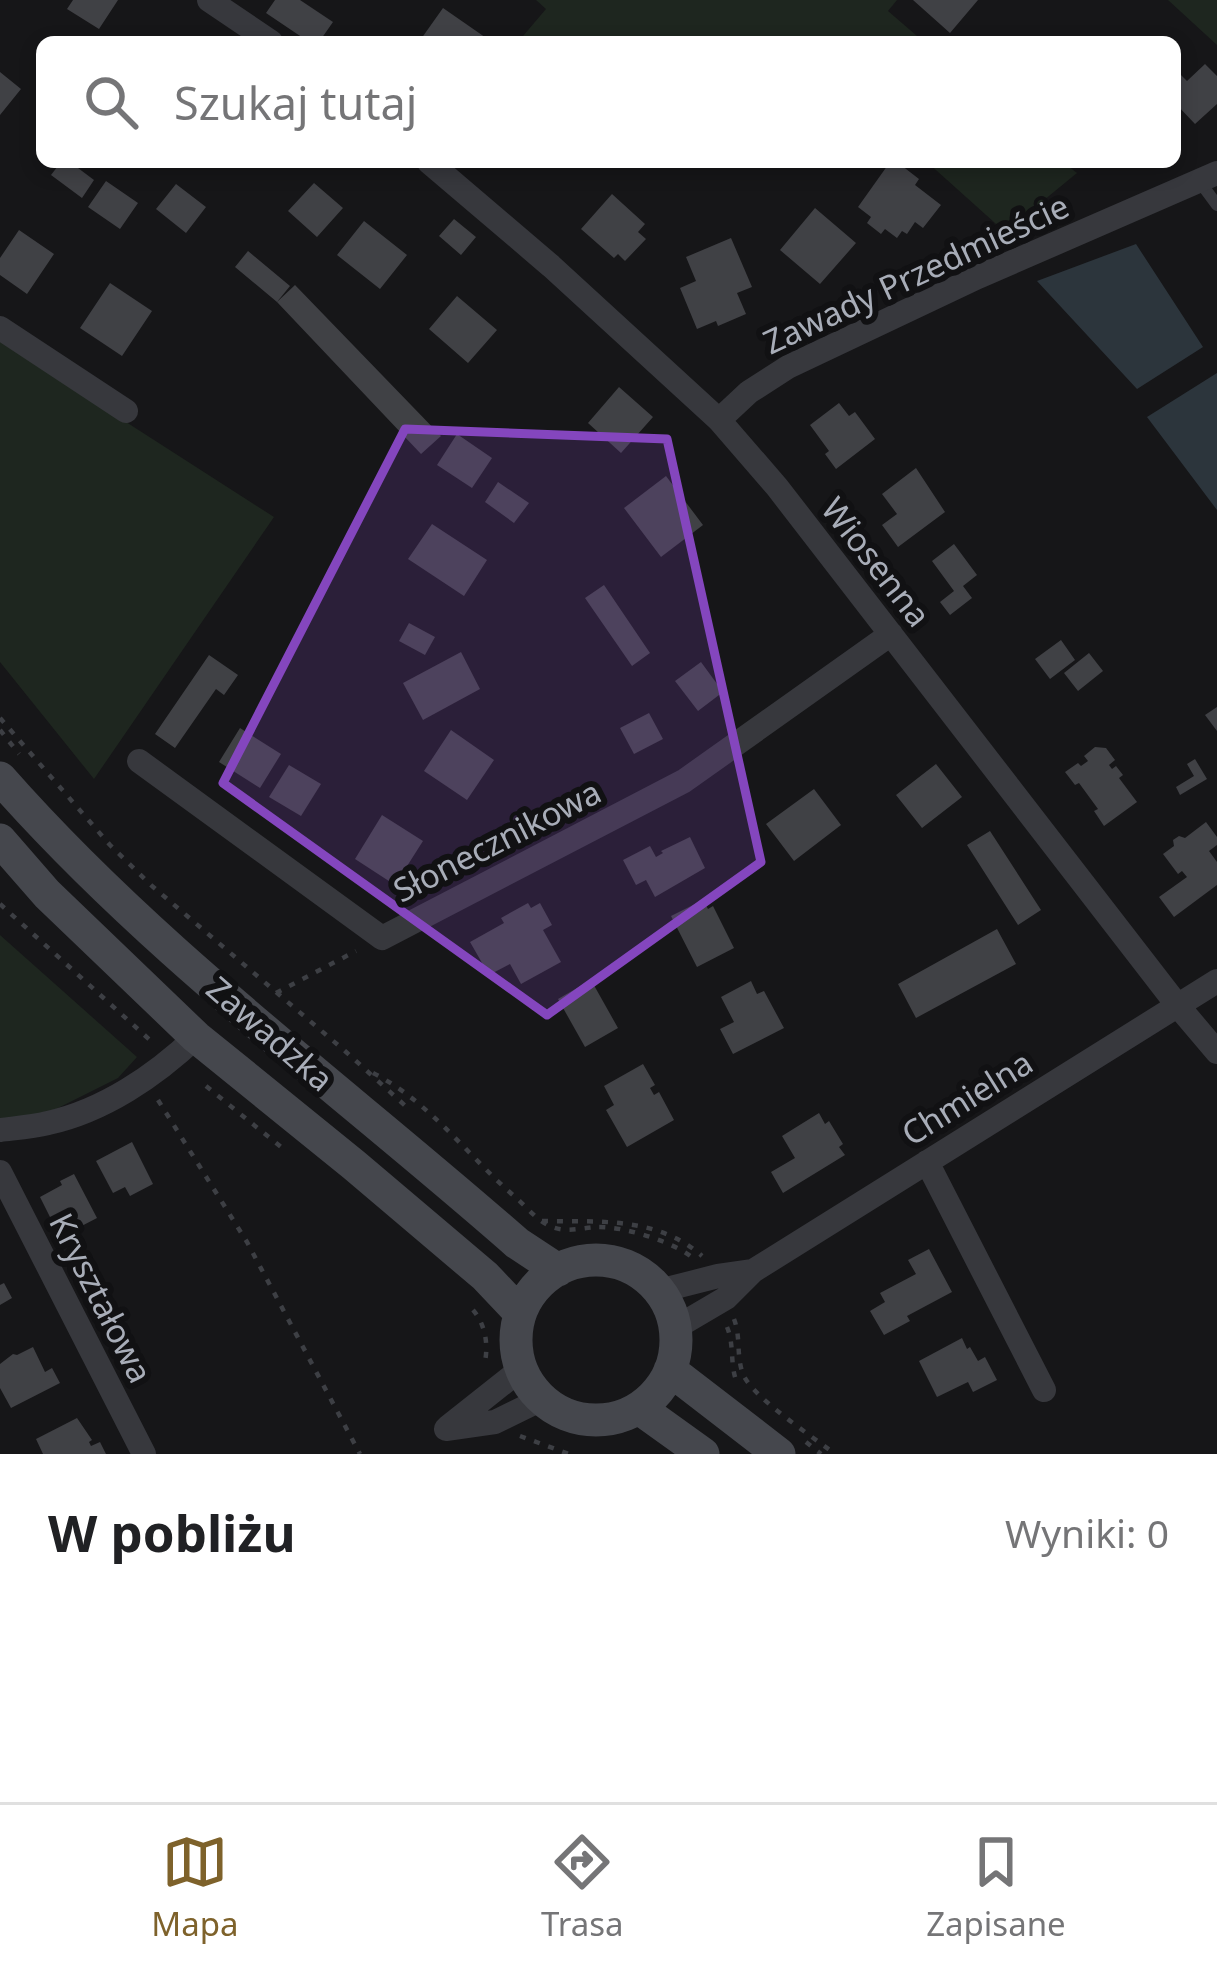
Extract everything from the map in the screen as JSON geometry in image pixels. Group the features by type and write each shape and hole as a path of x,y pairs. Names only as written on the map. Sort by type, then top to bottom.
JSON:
{"street":[{"path":"209,0 262,36"},
{"name":"Wiosenna","path":"436,168 719,420 1217,1052"},
{"name":"Zawady Przedmieście","path":"719,420 748,392 788,367 978,277 1208,177"},
{"path":"0,328 126,411"},
{"name":"Słonecznikowa","path":"139,761 382,938 684,781 891,634"},
{"name":"Zawadzka","path":"12,768 46,830 244,1015 517,1244 558,1270"},
{"name":"Zawadzka","path":"0,841 184,1048 354,1165 485,1276 520,1313"},
{"name":"Chmielna","path":"675,1328 717,1289 1217,981"},
{"path":"0,1130 88,1111 145,1078 184,1048"},
{"path":"927,1162 1044,1390"},
{"name":"Kryształowa","path":"0,1172 144,1454"},
{"path":"602,1260 644,1275 659,1291 675,1328 676,1349 658,1391 639,1408 615,1418 589,1420 564,1413 530,1385 517,1351 520,1313 535,1288 558,1270 602,1260"},
{"path":"659,1291 717,1289"},
{"path":"521,1369 446,1429 495,1422 542,1399"},
{"path":"670,1370 779,1454"},
{"path":"639,1408 704,1454"}],"lane":[{"path":"1208,177 1217,205"}],"path":[{"path":"0,718 110,845 152,886 420,1119"},
{"path":"0,730 12,768"},
{"path":"77,820 154,899"},
{"path":"0,904 136,1029 184,1048 288,1152"},
{"path":"276,993 382,938"},
{"path":"210,946 342,1058 399,1086 543,1222 561,1229 607,1228 655,1239 691,1256 717,1289 739,1331 740,1365 748,1385 835,1454"},
{"path":"145,1078 247,1242 360,1454"},
{"path":"449,1144 461,1157"},
{"path":"501,1196 531,1221 608,1220 684,1241 710,1264 740,1388"},
{"path":"465,1301 485,1332 487,1356 477,1390 480,1399"},
{"path":"750,1398 821,1454"},
{"path":"495,1422 506,1438 523,1436 569,1454"}],"highlighted area":[{"path":"405,429 667,439 761,862 547,1015 223,783"}],"shaded area":[{"path":"536,0 897,0 888,11 917,36 523,36 546,9"},
{"path":"1168,0 1217,0 1217,45"},
{"path":"934,168 1071,168 1077,173 1005,232"},
{"path":"1136,244 1203,347 1137,389 1037,281"},
{"path":"0,341 274,517 94,779 0,662"},
{"path":"1217,373 1217,510 1147,417"},
{"path":"0,935 137,1057 118,1078 38,1118 0,1119"}],"building":[{"path":"73,0 118,0 99,29 67,9"},
{"path":"275,0 300,0 333,22 323,36 300,36 266,13"},
{"path":"913,0 978,0 950,33"},
{"path":"443,8 483,36 423,36"},
{"path":"1205,64 1217,76 1217,104 1195,124 1181,109 1181,75 1187,81"},
{"path":"0,72 21,89 0,115"},
{"path":"56,168 78,168 94,180 82,198 51,175"},
{"path":"886,168 905,168 919,179 915,185 941,205 923,228 915,222 907,234 902,231 897,238 867,223 871,217 858,207"},
{"path":"106,181 138,203 120,229 88,207"},
{"path":"314,183 343,208 317,237 288,211"},
{"path":"176,184 206,207 186,233 156,209"},
{"path":"612,194 645,224 638,232 646,239 625,261 618,254 614,258 581,229"},
{"path":"815,208 856,243 820,284 780,250"},
{"path":"454,219 476,237 461,255 439,236"},
{"path":"364,221 407,255 380,289 337,255"},
{"path":"19,230 54,254 27,294 0,275 0,258"},
{"path":"731,238 752,287 737,293 746,314 697,329 680,288 696,281 686,257"},
{"path":"248,251 290,286 277,302 235,267"},
{"path":"110,283 152,311 122,356 80,328"},
{"path":"295,285 441,436 421,454 277,302"},
{"path":"457,296 497,330 468,363 429,329"},
{"path":"619,387 653,417 621,453 588,423"},
{"path":"839,403 849,416 855,412 875,439 836,469 810,425"},
{"path":"457,434 492,458 472,488 437,465"},
{"path":"916,468 945,512 898,547 882,525 897,514 882,494"},
{"path":"666,476 703,525 661,557 624,508"},
{"path":"498,482 529,503 514,523 485,502"},
{"path":"432,524 487,560 464,596 408,559"},
{"path":"954,544 977,575 963,586 972,598 950,615 940,602 954,591 932,561"},
{"path":"604,585 650,653 632,666 585,598"},
{"path":"409,623 435,637 425,655 399,641"},
{"path":"1061,640 1075,660 1050,679 1035,659"},
{"path":"461,652 480,689 423,720 403,683"},
{"path":"1089,653 1103,671 1078,691 1064,673"},
{"path":"209,655 238,675 224,695 216,689 175,748 155,734"},
{"path":"701,662 723,692 698,711 675,681"},
{"path":"1217,707 1217,731 1205,715"},
{"path":"649,713 663,739 634,754 620,728"},
{"path":"240,728 281,754 260,788 219,762"},
{"path":"451,730 494,760 467,800 424,771"},
{"path":"1095,747 1106,748 1115,760 1109,765 1123,775 1119,778 1137,802 1104,826 1094,811 1098,809 1065,772 1088,761 1084,756"},
{"path":"1195,759 1207,779 1180,795 1176,787 1194,776 1187,764"},
{"path":"936,764 962,797 922,828 896,795"},
{"path":"289,765 321,784 301,816 269,797"},
{"path":"814,789 841,825 794,861 766,824"},
{"path":"382,815 423,841 395,885 355,859"},
{"path":"1206,822 1217,837 1217,845 1209,851 1217,862 1217,885 1174,917 1159,897 1187,877 1182,871 1178,874 1163,854 1174,846 1173,840 1185,838"},
{"path":"990,831 1041,910 1018,925 967,845"},
{"path":"690,837 705,868 655,897 646,880 636,885 623,860 650,846 656,857"},
{"path":"703,900 708,909 713,906 734,948 697,967 671,916"},
{"path":"528,903 531,908 540,903 552,925 543,930 561,962 521,984 510,964 489,975 470,942"},
{"path":"997,929 1016,964 916,1018 898,984"},
{"path":"591,980 618,1028 585,1047 558,999"},
{"path":"751,981 757,994 764,991 784,1028 733,1054 720,1029 734,1022 721,997"},
{"path":"643,1064 655,1085 650,1088 654,1095 659,1092 674,1120 627,1147 606,1110 614,1105 604,1086"},
{"path":"819,1113 825,1124 829,1121 845,1155 783,1193 771,1172 795,1158 782,1136"},
{"path":"132,1142 153,1184 130,1196 125,1187 113,1193 96,1161"},
{"path":"74,1174 97,1218 72,1231 68,1223 56,1229 40,1197"},
{"path":"929,1249 952,1292 907,1316 910,1321 884,1335 870,1311 885,1302 880,1293 916,1274 908,1260"},
{"path":"4,1283 12,1298 0,1305 0,1285"},
{"path":"962,1338 978,1361 985,1357 997,1380 973,1392 968,1382 937,1397 919,1361"},
{"path":"33,1347 45,1372 52,1368 60,1383 11,1408 0,1388 0,1364"},
{"path":"77,1418 91,1446 100,1442 106,1454 43,1454 36,1439"}]}
